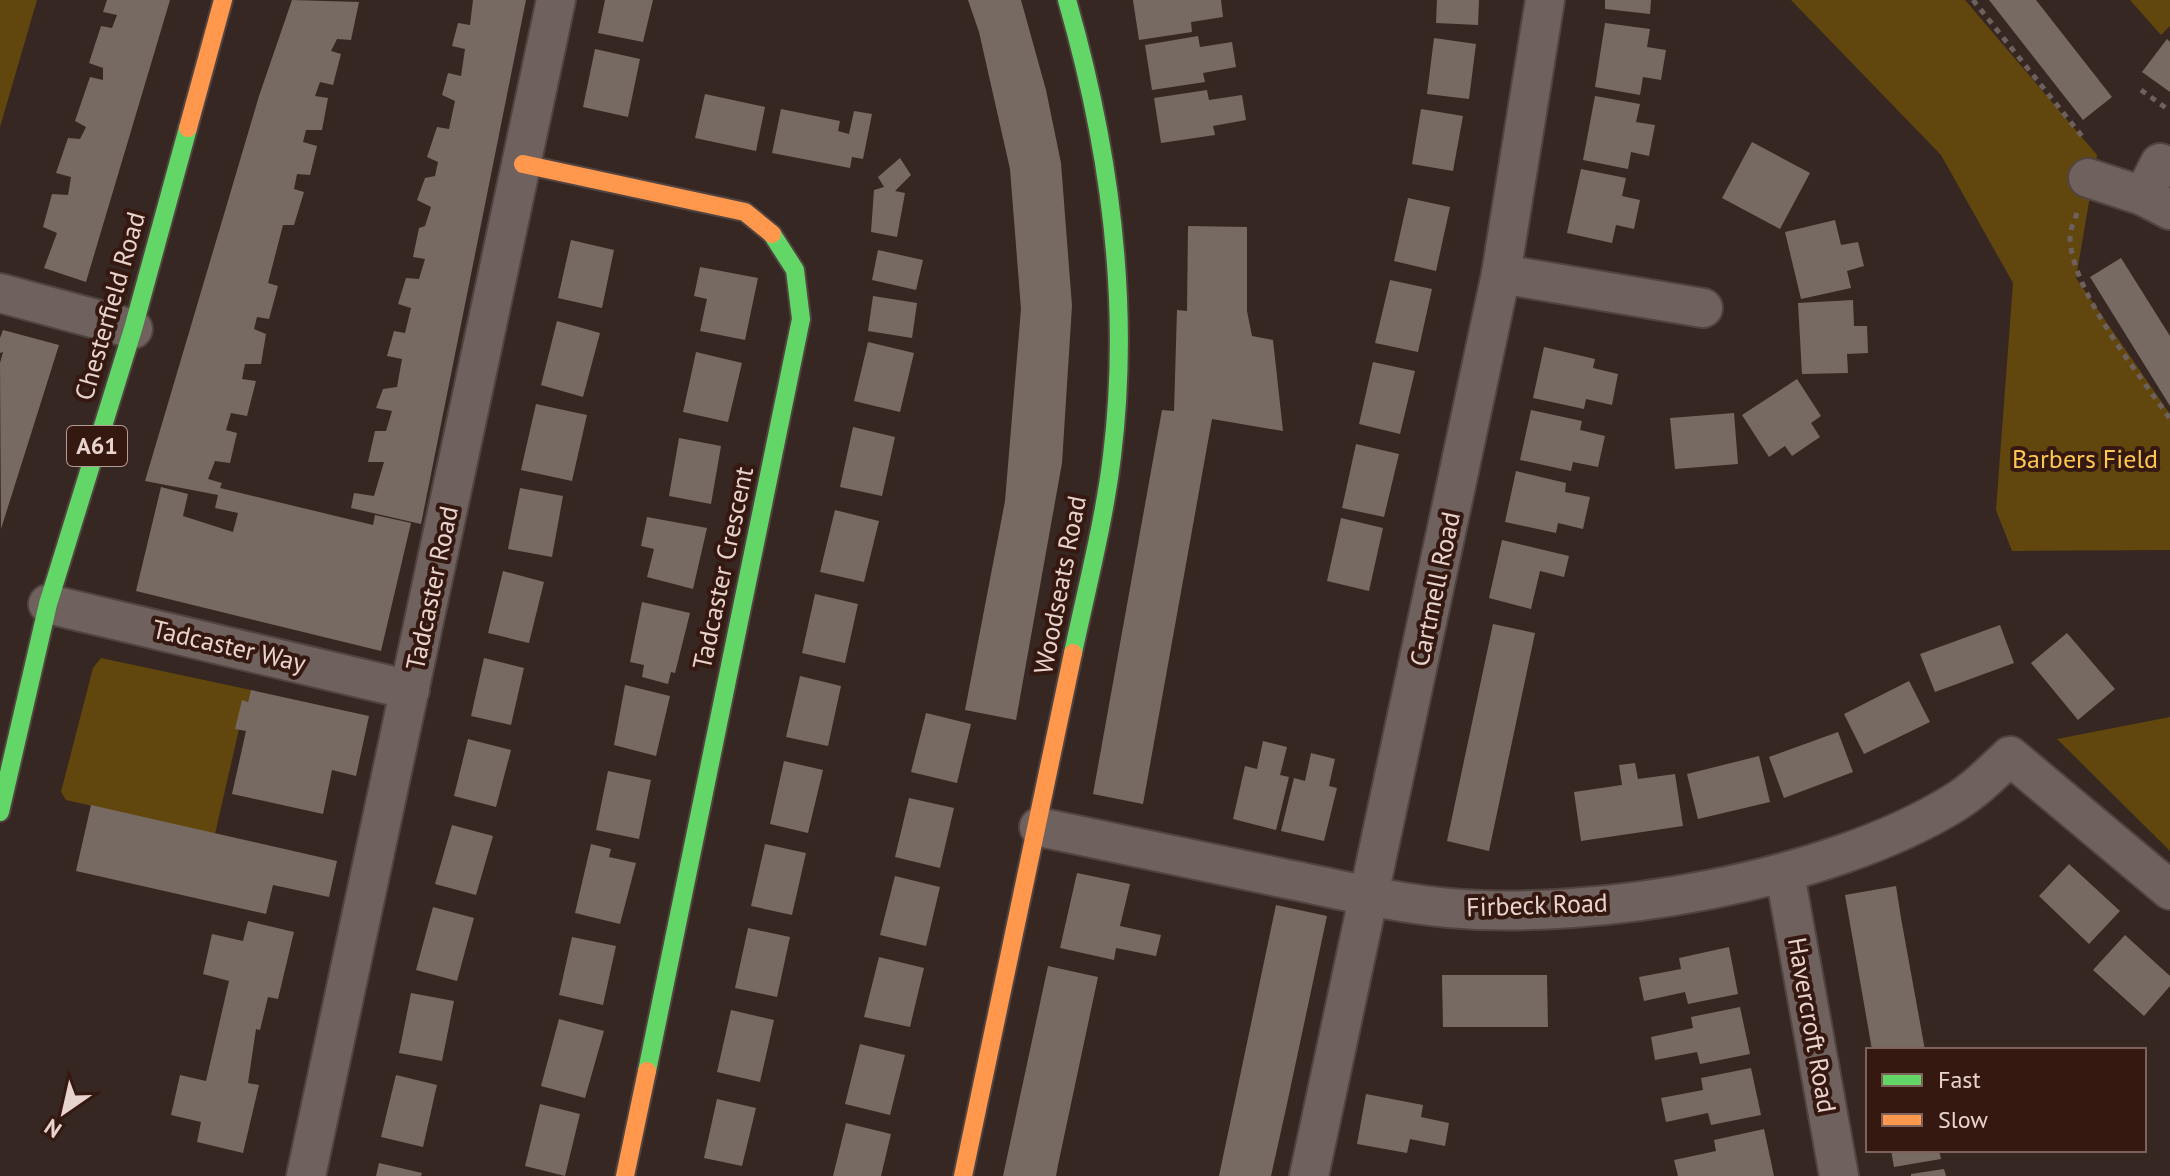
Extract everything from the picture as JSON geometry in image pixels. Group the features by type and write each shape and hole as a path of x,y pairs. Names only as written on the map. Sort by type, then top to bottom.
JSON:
{"main road":[{"name":"Chesterfield Road","path":"0,812 48,604 133,329 223,0"},
{"name":"Woodseats Road","path":"963,1176 1039,827 1112,455 1120,306 1109,165 1095,93 1067,0"},
{"name":"Tadcaster Crescent","path":"523,164 745,212 767,227 788,253 802,284 801,319 625,1176"}],"street":[{"name":"Tadcaster Road","path":"306,1176 556,0"},
{"name":"Cartmell Road","path":"1309,1176 1501,274 1545,0"},
{"path":"2088,178 2156,203 2160,163"},
{"path":"1501,274 1703,308"},
{"path":"0,293 133,329"},
{"name":"Tadcaster Way","path":"48,604 410,690"},
{"name":"Firbeck Road","path":"1039,827 1370,896 1450,908 1533,909 1594,905 1785,874 1916,823 1974,789 2010,756 2170,890"},
{"name":"Havercroft Road","path":"1785,874 1839,1176"}],"path":[{"path":"1973,0 2093,151 2088,178 2069,235 2079,274 2103,322 2170,419"},
{"path":"2141,90 2170,111"}],"green space":[{"path":"0,0 37,0 0,127"},
{"name":"Barbers Field","path":"1791,0 1965,0 2097,155 2076,278 2170,414 2170,550 2012,551 1996,510 2013,283 1941,155"},
{"path":"2130,0 2170,0 2170,26 2161,35"},
{"path":"101,658 251,690 248,702 242,701 236,728 239,729 215,834 66,800 61,792 93,668"},
{"path":"2170,717 2170,851 2057,739"}],"building":[{"path":"107,0 170,0 86,282 44,268 57,233 43,227 52,194 68,195 71,177 56,173 68,138 80,139 86,127 75,121 90,77 103,80 103,68 89,63 101,26 112,28 117,15 103,12"},
{"path":"292,0 359,2 351,40 337,39 331,51 341,54 333,85 320,82 315,96 328,98 322,130 306,130 303,142 317,146 310,175 297,174 294,189 304,192 294,225 283,225 268,283 278,286 269,319 257,317 254,329 266,334 261,364 245,364 242,379 256,381 247,416 231,413 226,430 237,433 230,463 215,461 208,479 222,483 220,488 373,525 375,515 411,523 381,651 136,591 161,487 188,494 183,516 233,532 238,513 215,508 218,495 145,481 259,96"},
{"path":"473,0 526,0 421,524 351,508 354,493 374,496 384,462 368,462 375,431 386,431 392,411 376,408 383,389 397,387 402,359 387,356 394,331 405,333 411,308 398,304 406,278 419,279 425,259 413,257 419,228 425,226 431,207 417,200 425,178 435,176 438,162 427,157 437,127 449,129 455,101 442,95 448,73 461,76 465,49 452,46 458,23 470,25"},
{"path":"605,0 653,0 643,42 598,33"},
{"path":"968,0 1021,0 1046,90 1061,163 1072,306 1062,463 1016,720 965,710 1005,501 1021,309 1010,169 979,32"},
{"path":"1133,0 1221,0 1223,17 1191,22 1192,32 1139,40"},
{"path":"1437,0 1479,0 1478,25 1436,23"},
{"path":"1605,0 1651,0 1650,14 1605,9"},
{"path":"1989,0 2036,0 2112,97 2083,120"},
{"path":"1605,23 1650,29 1647,47 1666,50 1661,80 1643,77 1640,95 1595,87"},
{"path":"1198,36 1200,47 1232,42 1236,67 1203,73 1205,82 1152,90 1145,45"},
{"path":"1434,38 1476,44 1469,99 1427,94"},
{"path":"2167,39 2170,42 2170,92 2142,72"},
{"path":"595,49 640,59 628,117 583,107"},
{"path":"1207,90 1209,100 1242,95 1246,120 1213,126 1215,135 1161,143 1154,98"},
{"path":"705,94 765,107 756,151 695,138"},
{"path":"1595,96 1640,104 1636,122 1655,125 1649,156 1631,152 1628,169 1583,160"},
{"path":"781,109 840,121 838,131 849,134 854,111 872,114 863,159 852,157 850,168 772,153"},
{"path":"1421,109 1463,116 1453,171 1412,164"},
{"path":"1752,142 1810,173 1780,229 1722,198"},
{"path":"900,158 911,175 895,191 905,193 897,237 871,232 874,190 884,187 878,177"},
{"path":"1581,169 1626,178 1622,196 1640,200 1634,229 1616,225 1612,243 1567,233"},
{"path":"1408,198 1450,207 1436,271 1394,261"},
{"path":"1835,220 1841,245 1858,242 1864,266 1847,271 1851,288 1801,299 1785,232"},
{"path":"1188,226 1247,227 1247,311 1252,336 1273,340 1283,431 1212,419 1143,804 1093,794 1162,410 1174,411 1177,310 1187,311"},
{"path":"571,240 614,250 602,308 558,298"},
{"path":"878,250 923,260 916,290 872,280"},
{"path":"2121,258 2170,336 2170,406 2090,277"},
{"path":"700,267 758,278 745,340 700,331 707,299 694,296"},
{"path":"1390,280 1432,289 1418,352 1375,343"},
{"path":"873,296 917,303 912,338 868,331"},
{"path":"1853,300 1854,326 1867,326 1868,353 1847,354 1848,373 1802,374 1798,303"},
{"path":"557,321 600,333 583,397 541,385"},
{"path":"3,330 59,345 1,529 0,363 3,352 0,353 0,338"},
{"path":"868,342 914,353 900,412 854,401"},
{"path":"1544,347 1595,359 1593,368 1618,374 1612,405 1586,399 1584,409 1533,398"},
{"path":"696,352 742,363 728,422 683,412"},
{"path":"1373,362 1415,371 1400,434 1359,424"},
{"path":"1797,379 1821,416 1811,423 1820,437 1792,456 1785,446 1769,457 1742,415"},
{"path":"536,404 587,415 572,481 521,470"},
{"path":"1531,410 1582,421 1580,430 1605,436 1598,467 1573,462 1571,471 1520,460"},
{"path":"1734,413 1738,464 1675,469 1670,418"},
{"path":"853,427 895,437 882,496 840,487"},
{"path":"679,438 721,446 711,504 669,496"},
{"path":"1356,444 1399,454 1384,517 1342,508"},
{"path":"1516,471 1566,483 1565,492 1590,497 1583,529 1558,523 1556,533 1505,522"},
{"path":"520,488 563,496 552,557 508,549"},
{"path":"835,510 879,521 864,582 820,572"},
{"path":"647,517 707,528 693,589 647,577 654,549 641,546"},
{"path":"1341,518 1383,528 1369,591 1327,581"},
{"path":"1502,540 1569,556 1564,577 1540,571 1531,609 1489,598"},
{"path":"503,571 544,582 529,643 488,633"},
{"path":"815,594 858,604 845,663 802,653"},
{"path":"642,602 690,613 675,673 671,672 668,684 642,677 644,665 630,662"},
{"path":"1493,624 1535,633 1489,851 1447,841"},
{"path":"2000,625 2014,663 1935,692 1920,654"},
{"path":"2067,633 2115,689 2078,720 2031,663"},
{"path":"484,658 524,668 511,725 471,716"},
{"path":"800,676 841,686 828,746 786,737"},
{"path":"1909,681 1930,722 1864,754 1844,714"},
{"path":"625,685 670,696 656,756 614,745"},
{"path":"251,690 369,716 356,776 332,770 323,814 232,794 246,731 235,729 242,700 248,702"},
{"path":"926,713 971,724 957,783 911,772"},
{"path":"1838,732 1853,772 1784,798 1769,757"},
{"path":"468,739 511,750 496,807 454,796"},
{"path":"1263,741 1287,747 1280,775 1289,777 1276,830 1233,819 1245,766 1257,769"},
{"path":"1311,753 1335,759 1329,786 1337,788 1324,841 1281,831 1294,778 1305,781"},
{"path":"1759,756 1770,802 1698,819 1687,774"},
{"path":"784,761 823,770 808,833 770,824"},
{"path":"1635,763 1638,779 1675,774 1683,826 1581,841 1574,792 1622,785 1619,765"},
{"path":"608,771 651,780 639,839 596,830"},
{"path":"909,798 954,808 940,868 895,857"},
{"path":"91,805 337,861 329,897 273,885 266,914 76,871"},
{"path":"452,825 493,836 476,895 435,884"},
{"path":"591,844 611,849 609,857 636,863 620,924 575,913"},
{"path":"765,844 806,853 792,915 751,906"},
{"path":"2069,864 2120,911 2089,944 2039,896"},
{"path":"1077,873 1130,884 1120,926 1161,935 1156,956 1116,948 1114,960 1060,948"},
{"path":"895,876 940,887 926,946 880,935"},
{"path":"1896,886 1925,1048 1872,1048 1845,895"},
{"path":"1276,905 1327,916 1271,1176 1219,1176"},
{"path":"433,907 474,918 457,981 416,970"},
{"path":"248,921 294,932 278,999 268,997 260,1030 256,1029 248,1083 259,1085 243,1153 197,1142 201,1122 171,1115 180,1075 206,1081 229,981 203,974 212,934 243,941"},
{"path":"748,928 790,937 777,997 735,988"},
{"path":"2125,935 2170,976 2170,986 2144,1016 2093,970"},
{"path":"572,937 616,946 603,1005 559,995"},
{"path":"1729,947 1738,994 1688,1004 1685,992 1644,1001 1639,977 1681,969 1679,958"},
{"path":"879,957 924,968 910,1027 864,1017"},
{"path":"1048,966 1098,977 1056,1176 1003,1176"},
{"path":"1442,975 1547,975 1548,1027 1443,1027"},
{"path":"411,993 454,1001 442,1061 399,1053"},
{"path":"1740,1007 1750,1054 1700,1064 1697,1052 1655,1060 1651,1037 1693,1028 1691,1017"},
{"path":"731,1010 774,1020 760,1082 717,1072"},
{"path":"559,1019 604,1031 585,1098 541,1086"},
{"path":"860,1044 905,1055 890,1115 845,1104"},
{"path":"1751,1068 1761,1115 1711,1125 1708,1113 1666,1122 1661,1098 1703,1090 1701,1078"},
{"path":"396,1075 437,1085 423,1147 381,1137"},
{"path":"1366,1094 1423,1105 1421,1117 1449,1123 1445,1146 1410,1139 1407,1153 1357,1144"},
{"path":"717,1099 756,1108 742,1166 704,1158"},
{"path":"540,1104 580,1114 565,1176 525,1166"},
{"path":"846,1123 891,1134 881,1176 833,1176"},
{"path":"1764,1129 1774,1176 1678,1176 1674,1160 1716,1151 1714,1140"},
{"path":"1891,1152 1939,1152 1941,1159 1894,1167"},
{"path":"379,1163 422,1173 421,1176 376,1176"},
{"path":"1944,1169 1946,1176 1911,1176 1911,1174"}],"traffic: fast":[{"path":"1067,0 1095,112 1105,169 1113,226 1119,340 1109,481 1073,653"},
{"path":"0,812 48,604 133,329 188,128"},
{"path":"647,1071 801,319 795,270 772,234"}],"traffic: slow":[{"path":"188,128 223,0"},
{"path":"523,164 745,212 772,234"},
{"path":"963,1176 1073,653"},
{"path":"625,1176 647,1071"}]}
